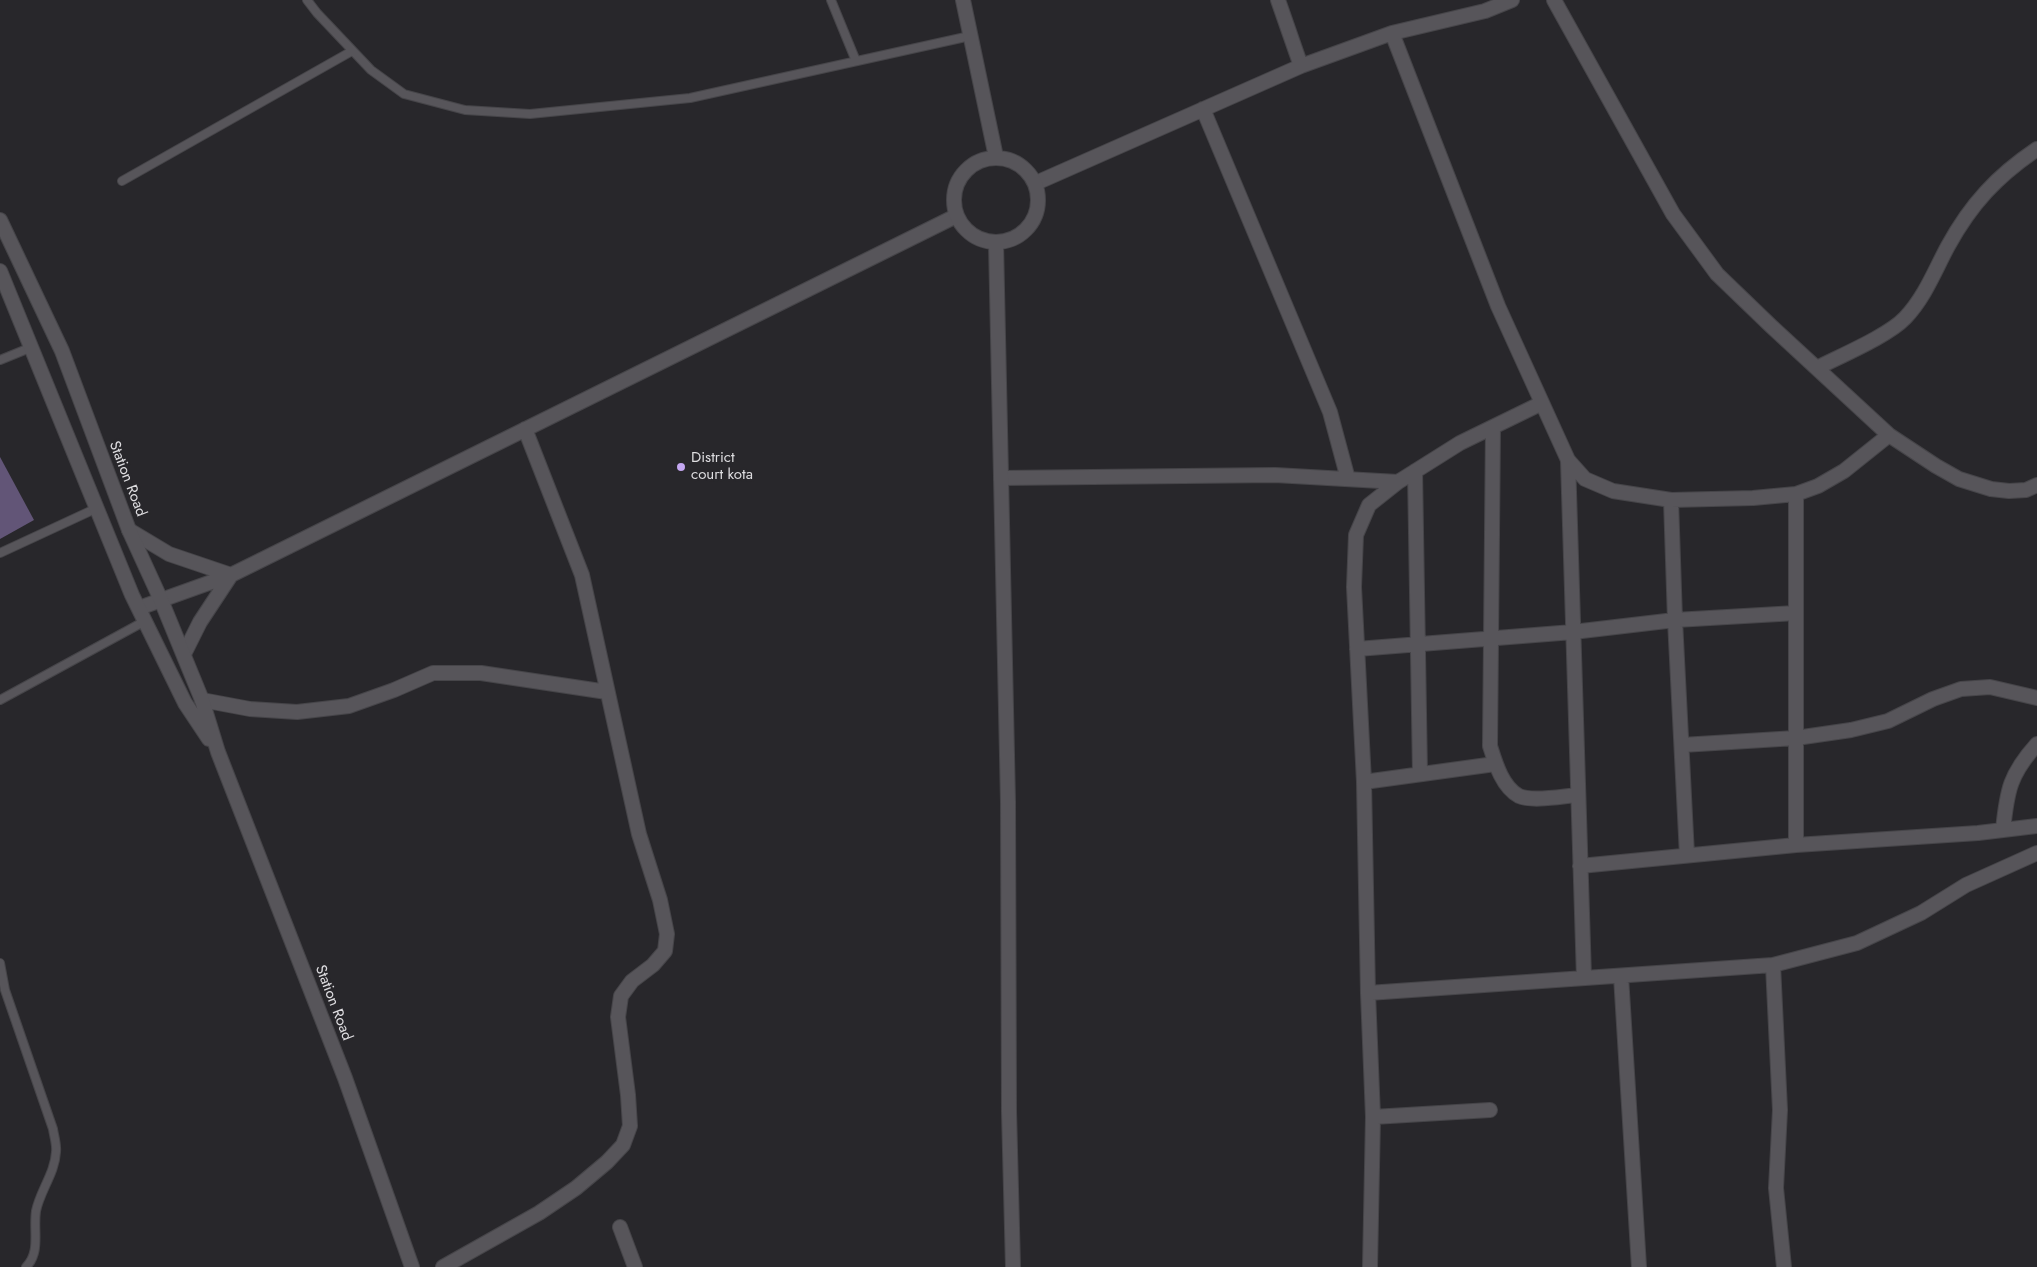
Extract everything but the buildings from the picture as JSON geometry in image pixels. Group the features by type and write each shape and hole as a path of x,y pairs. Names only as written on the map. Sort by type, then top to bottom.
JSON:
{"street":[{"path":"963,0 996,157"},
{"path":"1278,0 1301,66"},
{"path":"1036,183 1301,66 1392,33 1485,12 1512,0"},
{"path":"1554,0 1673,214 1717,274 1889,435 1936,466 1959,478 1990,489 2026,490 2037,485"},
{"path":"1392,33 1498,306 1568,460 1585,479 1613,491 1670,500 1796,494 1818,486 1844,471 1889,435"},
{"path":"1203,109 1330,412 1348,479"},
{"path":"1817,368 1890,329 1905,318 1928,286 1948,245 1978,199 2013,165 2037,149"},
{"path":"996,157 1012,160 1026,169 1036,183 1039,199 1036,216 1026,230 1012,239 996,243 979,239 966,230 956,216 953,200 956,183 966,169 980,160 996,157"},
{"path":"139,608 231,575 956,216"},
{"name":"Station Road","path":"0,220 62,351 129,530 184,654 202,700 218,752 345,1078 412,1267"},
{"path":"996,243 1008,802 1009,1111 1013,1267"},
{"name":"Station Road","path":"0,271 139,608 185,703 218,752"},
{"path":"1370,1267 1373,1117 1368,993 1364,782 1354,587 1356,535 1369,505 1398,482 1460,443 1542,403"},
{"path":"1493,426 1493,638 1490,746 1495,764 1506,782 1519,796 1534,798 1578,795"},
{"path":"443,1267 539,1213 576,1188 607,1162 623,1145 630,1126 618,1017 621,996 632,981 653,966 665,951 667,934 660,900 639,834 582,575 525,429"},
{"path":"1568,460 1584,978"},
{"path":"1414,471 1420,774"},
{"path":"1002,478 1274,475 1398,482"},
{"path":"1796,494 1796,845"},
{"path":"1670,500 1687,855"},
{"path":"129,530 170,554 231,575"},
{"path":"184,654 200,622 231,575"},
{"path":"1357,649 1573,632 1675,620 1796,613"},
{"path":"202,700 250,709 305,711 349,706 394,690 433,673 481,673 607,692"},
{"path":"1682,745 1796,738 1851,730 1888,721 1933,699 1961,689 1990,687 2037,698"},
{"path":"2003,830 2006,796 2015,770 2037,744"},
{"path":"1364,782 1495,764"},
{"path":"1580,866 1796,845 2037,826"},
{"path":"1368,993 1773,965 1857,943 1921,913 1966,885 2037,853"},
{"path":"1773,965 1780,1110 1776,1188 1784,1267"},
{"path":"1622,976 1639,1267"},
{"path":"1373,1117 1490,1110"},
{"path":"620,1227 635,1267"}],"lane":[{"path":"307,0 371,70 404,94 465,110 530,114 690,98 970,36"},
{"path":"831,0 856,61"},
{"path":"122,181 352,51"},
{"path":"0,360 32,347"},
{"path":"0,553 97,508"},
{"path":"0,700 145,621"},
{"path":"0,963 5,990 53,1129 56,1152 50,1176 36,1212 36,1244 31,1262 26,1267"}],"shaded area":[{"path":"0,457 34,520 0,539"}],"place":[{"name":"District court kota","path":"681,467"}]}
